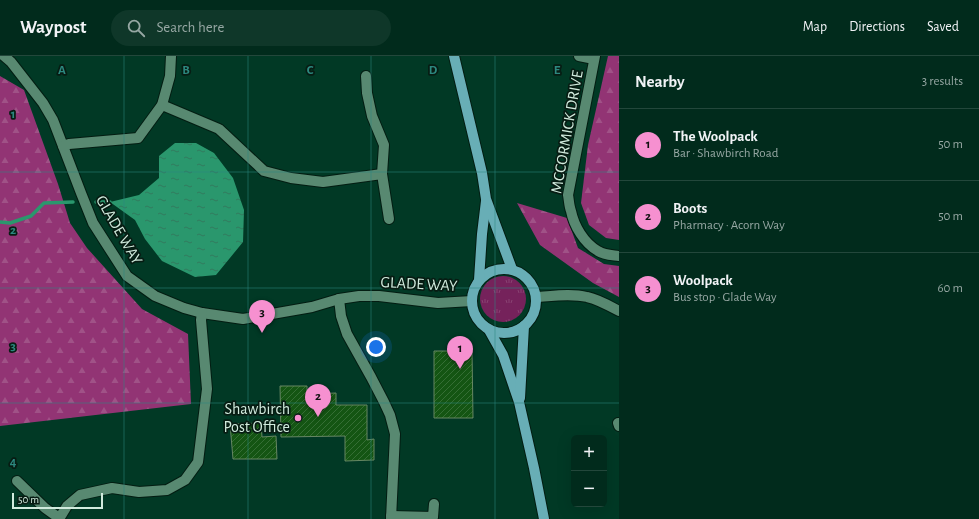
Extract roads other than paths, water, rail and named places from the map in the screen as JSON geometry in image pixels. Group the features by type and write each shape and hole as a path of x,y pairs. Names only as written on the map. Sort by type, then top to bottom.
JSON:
{"main road":[{"path":"454,56 482,173 486,199 512,269"},
{"path":"480,280 482,234 486,199"},
{"path":"503,268 512,269 525,276 531,282 536,296 536,308 532,318 516,331 507,333 498,333 489,330 482,325 473,310 472,301 475,286 480,280 486,274 503,268"},
{"path":"519,402 524,326"},
{"path":"489,330 503,355 519,402 544,515"}],"street":[{"name":"GLADE WAY","path":"4,56 12,62 44,103 53,120 93,222 109,248 127,276 155,296 184,308 202,313 243,319 312,307 339,299 359,296 379,296 438,303 472,301"},
{"path":"63,146 69,144 138,138 162,105 170,76 171,56"},
{"name":"MCCORMICK DRIVE","path":"579,56 595,58 568,195 571,211 575,224 588,243 598,252 619,256"},
{"path":"366,76 367,94 372,116 384,145 382,174 389,219"},
{"path":"162,105 219,129 264,171 291,178 323,182 382,174"},
{"path":"536,296 573,295 588,297 612,307 619,312"},
{"path":"339,299 341,316 347,334 384,402 390,415 395,434 391,518 433,518 434,504"},
{"path":"17,482 59,519 67,506 80,495 112,488 140,492 167,490 185,480 198,462 207,389 201,320 202,313"}],"water":[{"path":"175,143 196,143 214,153 233,178 244,210 243,242 216,275 195,277 162,261 145,239 135,220 110,202 139,195 159,178 159,156"}],"waterway":[{"path":"0,222 10,223 31,216 44,203 73,202"},
{"path":"96,202 110,202"}],"place":[{"name":"Woolpack","path":"262,333"},
{"name":"The Woolpack","path":"460,369"},
{"name":"Boots","path":"318,417"},
{"name":"Shawbirch Post Office","path":"298,418"}]}
